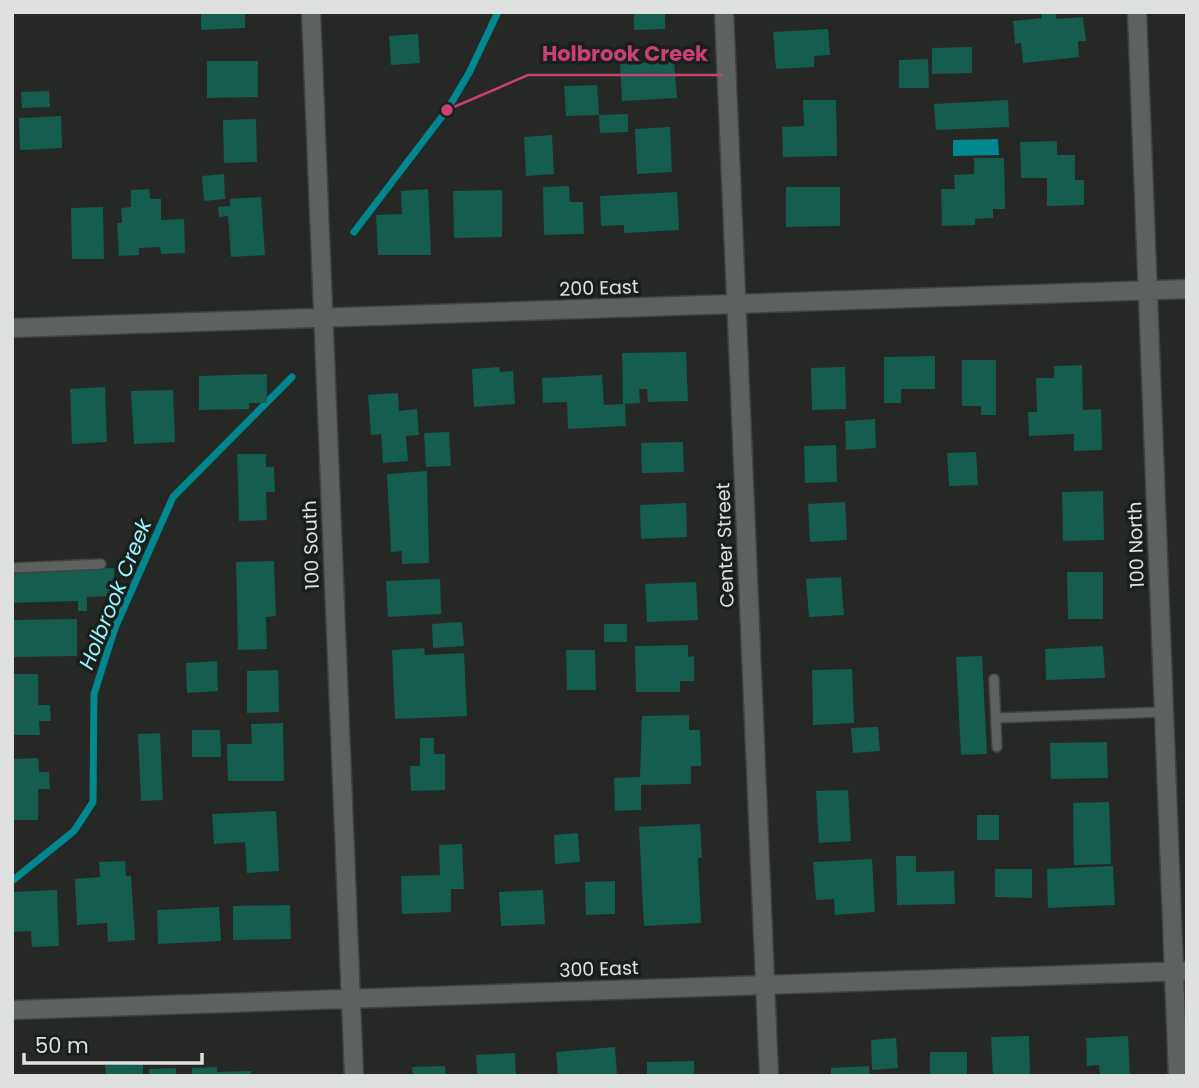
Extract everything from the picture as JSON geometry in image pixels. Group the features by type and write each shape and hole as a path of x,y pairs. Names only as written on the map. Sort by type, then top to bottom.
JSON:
{"street":[{"name":"100 South","path":"311,12 354,1076"},
{"name":"Center Street","path":"724,12 769,1076"},
{"name":"100 North","path":"1137,12 1164,712 1180,971 1178,1076"},
{"name":"200 East","path":"12,328 1187,289"},
{"name":"300 East","path":"12,1010 1180,971"}],"lane":[{"path":"12,568 101,564"},
{"path":"994,678 997,747"},
{"path":"996,718 1164,712"}],"water":[{"path":"998,139 999,155 953,156 953,140"}],"building":[{"path":"201,12 245,12 245,28 201,30"},
{"path":"634,12 665,12 665,29 634,30"},
{"path":"1041,12 1056,12 1056,19 1083,17 1086,41 1078,41 1079,57 1023,63 1021,43 1015,44 1013,21 1042,18"},
{"path":"828,29 830,55 814,56 814,67 776,69 773,32"},
{"path":"418,34 420,63 391,65 389,36"},
{"path":"972,47 972,73 932,74 932,48"},
{"path":"928,59 929,88 899,88 899,60"},
{"path":"207,61 258,61 258,97 207,98"},
{"path":"674,61 677,98 622,101 620,64"},
{"path":"597,85 599,115 566,116 564,86"},
{"path":"49,91 50,107 22,108 21,92"},
{"path":"803,100 836,100 837,156 783,157 782,127 804,126"},
{"path":"1008,100 1009,127 936,130 934,104"},
{"path":"628,114 628,132 600,133 599,115"},
{"path":"61,116 62,148 20,150 19,118"},
{"path":"256,119 257,162 224,163 223,120"},
{"path":"670,127 672,172 637,174 635,129"},
{"path":"552,135 554,174 526,176 524,137"},
{"path":"1057,141 1057,155 1075,155 1075,180 1084,180 1084,205 1047,206 1047,178 1021,178 1020,142"},
{"path":"974,158 1004,158 1005,209 993,209 993,218 975,219 975,225 942,226 941,189 955,189 954,175 974,174"},
{"path":"224,174 225,199 204,201 202,176"},
{"path":"569,186 570,202 583,202 584,234 544,235 543,187"},
{"path":"786,187 840,187 840,226 786,227"},
{"path":"149,189 150,199 161,199 161,220 184,219 185,253 161,254 160,247 139,248 139,255 119,256 117,223 122,223 121,208 131,207 131,190"},
{"path":"428,189 431,255 378,255 376,215 402,214 401,191"},
{"path":"502,190 502,237 454,238 453,191"},
{"path":"677,192 679,230 624,233 624,225 601,226 600,196"},
{"path":"261,197 265,255 231,257 228,216 219,217 218,207 230,206 230,199"},
{"path":"103,207 104,259 72,259 71,208"},
{"path":"686,352 688,401 648,402 647,389 639,389 640,403 623,404 622,353"},
{"path":"935,356 935,389 901,389 901,403 884,403 884,357"},
{"path":"962,360 996,360 996,415 981,415 981,406 962,406"},
{"path":"1082,365 1083,410 1101,409 1102,450 1074,451 1074,434 1029,436 1028,412 1037,412 1036,378 1054,378 1054,366"},
{"path":"499,367 500,372 513,371 515,404 474,407 472,369"},
{"path":"845,367 846,409 812,410 811,368"},
{"path":"267,374 267,403 249,403 249,409 199,410 199,376"},
{"path":"602,375 604,405 625,404 626,426 568,429 567,402 543,403 542,378"},
{"path":"105,387 107,442 72,444 70,389"},
{"path":"173,390 175,442 134,444 131,391"},
{"path":"398,393 399,411 417,409 419,435 406,436 408,461 383,463 381,434 371,435 368,395"},
{"path":"875,419 876,448 846,450 845,421"},
{"path":"449,432 451,466 426,467 424,433"},
{"path":"683,442 684,472 642,473 641,443"},
{"path":"836,445 837,482 805,483 804,446"},
{"path":"976,452 978,485 949,486 947,453"},
{"path":"237,454 266,454 266,467 274,467 275,492 266,492 267,520 239,521"},
{"path":"427,471 429,563 402,564 402,551 391,552 387,474"},
{"path":"1103,491 1104,540 1063,541 1062,492"},
{"path":"845,502 847,540 810,542 808,504"},
{"path":"686,503 687,537 641,539 640,505"},
{"path":"274,561 276,616 266,617 267,649 238,650 236,562"},
{"path":"114,568 115,596 87,597 87,611 78,611 78,601 12,603 12,571"},
{"path":"1067,572 1103,572 1103,619 1068,619"},
{"path":"841,577 844,615 809,617 806,579"},
{"path":"440,579 441,614 388,617 386,581"},
{"path":"696,582 698,620 647,622 645,584"},
{"path":"77,619 77,656 12,657 12,620"},
{"path":"462,622 464,646 433,648 432,624"},
{"path":"604,624 627,624 627,642 604,642"},
{"path":"688,645 688,657 694,656 694,681 680,681 680,692 636,692 635,646"},
{"path":"1103,646 1105,678 1046,680 1045,649"},
{"path":"424,648 425,655 464,653 467,716 395,719 392,650"},
{"path":"566,650 595,650 596,690 567,690"},
{"path":"982,656 987,754 961,755 956,657"},
{"path":"217,661 218,691 187,693 186,663"},
{"path":"852,669 854,723 813,725 812,670"},
{"path":"278,670 279,712 247,713 247,671"},
{"path":"12,674 38,674 38,705 50,705 51,721 39,721 40,735 12,735"},
{"path":"689,715 689,730 700,730 701,766 691,766 691,784 641,785 641,810 615,811 614,778 640,777 642,716"},
{"path":"283,723 284,781 228,781 227,744 252,744 251,724"},
{"path":"878,727 880,751 853,753 851,728"},
{"path":"192,730 220,730 221,757 192,757"},
{"path":"160,733 163,800 141,801 138,734"},
{"path":"420,738 434,738 434,754 445,754 445,790 411,791 410,766 420,766"},
{"path":"1107,742 1108,778 1051,779 1050,743"},
{"path":"38,758 39,772 49,772 50,789 38,789 38,820 12,820 12,759"},
{"path":"848,790 851,841 819,843 816,791"},
{"path":"1109,802 1111,864 1074,865 1073,803"},
{"path":"276,811 279,871 247,873 245,842 214,844 212,814"},
{"path":"977,815 999,815 999,840 977,840"},
{"path":"700,824 702,858 698,858 701,923 644,926 639,827"},
{"path":"578,833 580,862 555,864 554,835"},
{"path":"462,844 464,889 451,889 451,912 402,914 401,876 440,875 439,845"},
{"path":"896,856 916,856 916,872 954,871 955,904 897,905"},
{"path":"872,859 875,912 835,915 834,899 816,900 813,862"},
{"path":"125,861 126,876 131,876 135,940 108,942 107,923 77,925 75,879 100,877 99,862"},
{"path":"1113,866 1115,905 1048,908 1047,869"},
{"path":"995,869 1032,869 1032,898 995,897"},
{"path":"615,881 615,914 586,915 585,882"},
{"path":"57,890 59,946 32,947 31,931 12,932 12,892"},
{"path":"543,890 545,924 501,926 499,892"},
{"path":"290,905 291,939 233,940 233,906"},
{"path":"219,907 221,941 158,944 157,910"},
{"path":"1029,1036 1030,1076 993,1076 991,1037"},
{"path":"1128,1036 1130,1076 1100,1076 1099,1065 1087,1066 1086,1038"},
{"path":"896,1038 898,1068 872,1070 871,1040"},
{"path":"615,1047 617,1076 558,1076 556,1052"},
{"path":"930,1052 967,1052 967,1076 930,1076"},
{"path":"515,1053 516,1076 477,1076 476,1055"},
{"path":"694,1061 694,1076 647,1076 647,1062"},
{"path":"143,1064 143,1076 106,1076 105,1065"},
{"path":"445,1066 446,1076 413,1076 412,1067"},
{"path":"869,1066 870,1076 831,1076 831,1068"},
{"path":"217,1067 217,1072 251,1071 251,1076 192,1076 192,1068"},
{"path":"176,1068 176,1076 149,1076 149,1069"}],"waterway":[{"name":"Holbrook Creek","path":"354,232 447,110 469,73 498,12"},
{"name":"Holbrook Creek","path":"12,881 74,831 93,802 94,694 115,628 173,497 292,377"}],"place":[{"name":"Holbrook Creek","path":"447,110"}]}
